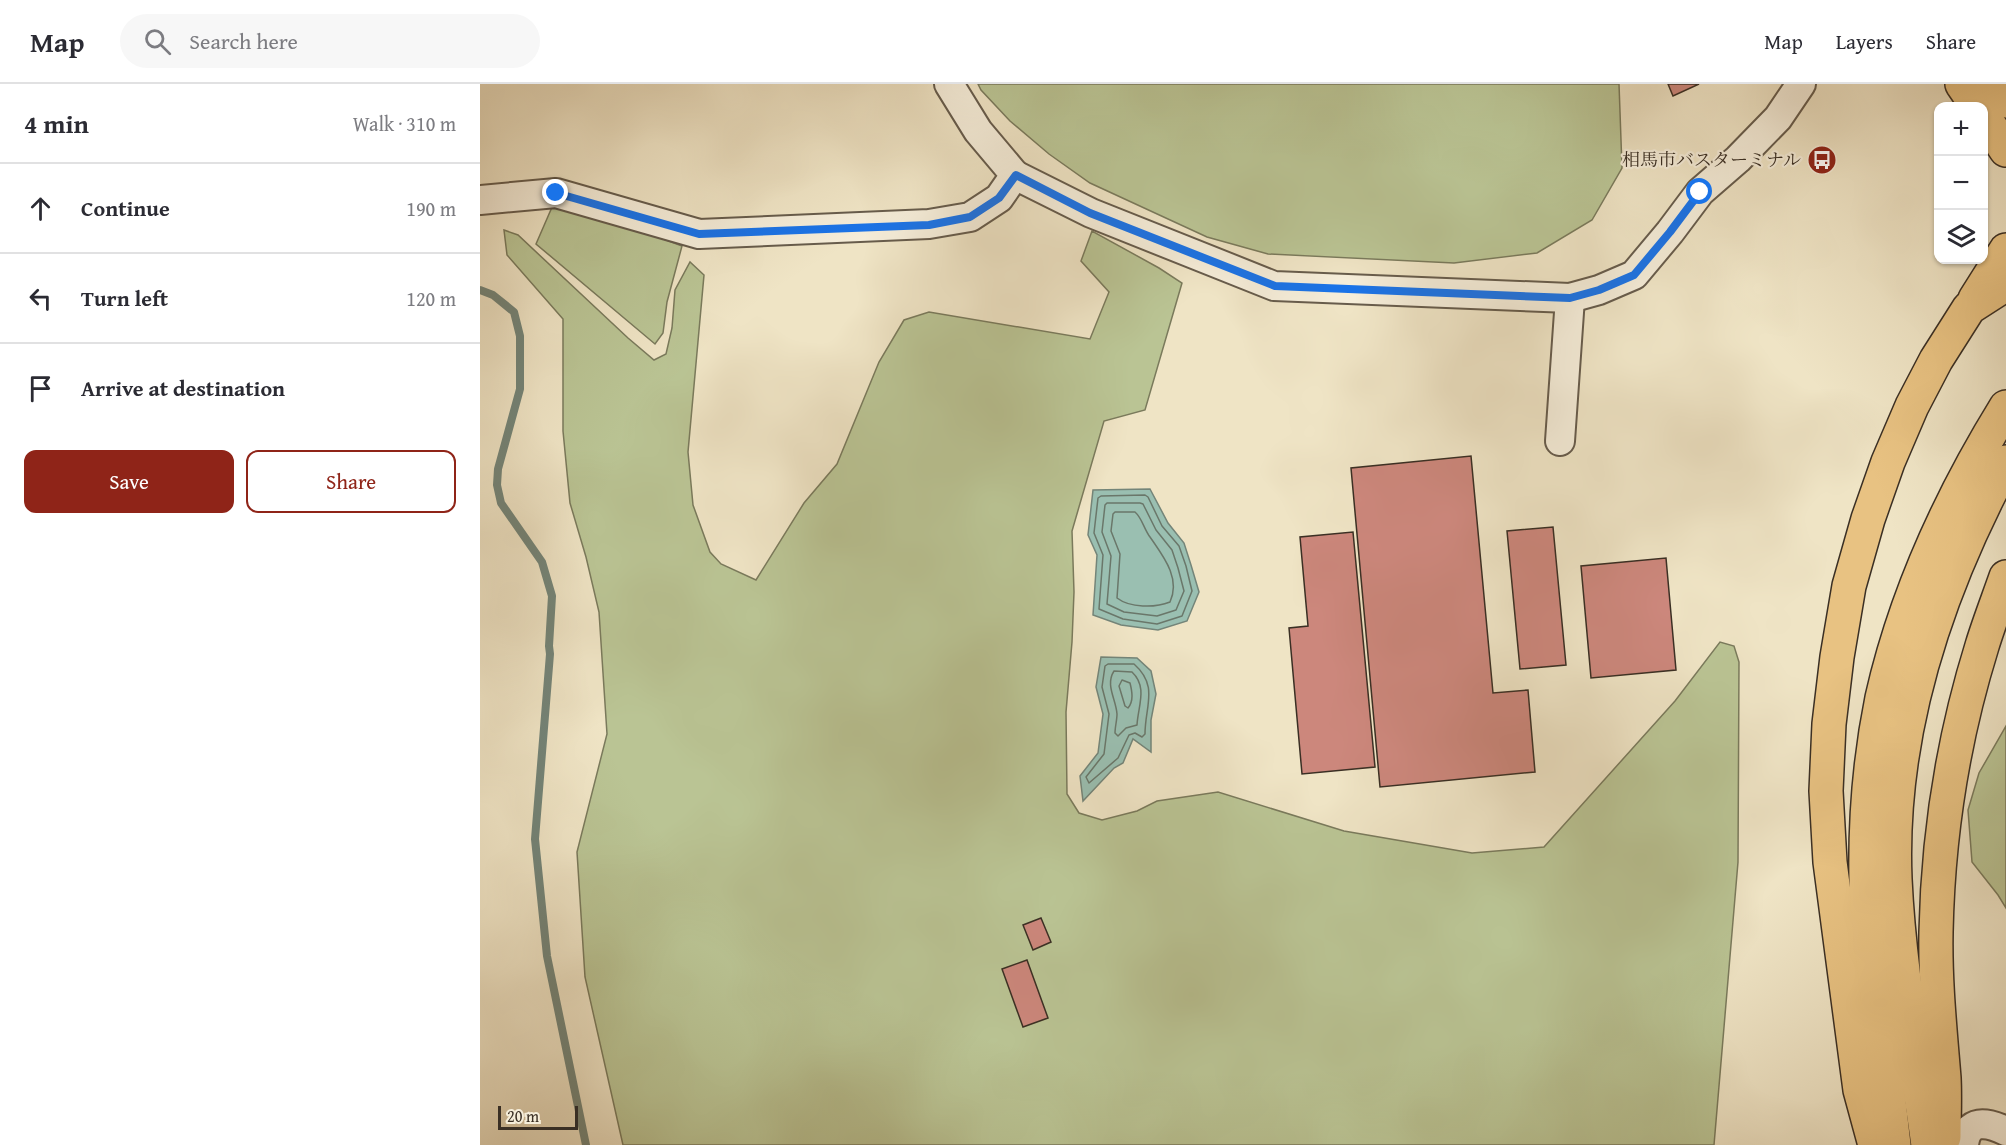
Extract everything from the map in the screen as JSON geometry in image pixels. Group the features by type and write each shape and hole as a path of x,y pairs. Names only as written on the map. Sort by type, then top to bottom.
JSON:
{"highway":[{"path":"1962,84 1974,102"},
{"path":"1997,84 2006,101"},
{"path":"1988,124 2006,150"},
{"path":"1875,1145 1860,1090 1830,862 1826,791 1829,724 1835,669 1849,586 1868,519 1888,462 1936,360 2006,250"},
{"path":"1969,308 2006,284"},
{"path":"1894,1145 1866,881 1869,788 1875,743 1882,699 1918,584 1966,477 2006,407"},
{"path":"1928,1145 1898,920 1895,877 1899,790 1911,708 1933,629 1962,552 2006,462"},
{"path":"1944,1145 1944,1080 1936,945 1939,862 1948,786 1962,719 1982,646 2006,578"}],"street":[{"path":"949,84 978,132 1016,175 1090,213 1275,286 1570,298 1599,290 1634,275 1700,192 1738,159 1778,117 1801,84"},
{"path":"480,200 556,193 699,234 929,225 970,217 999,198 1016,175"},
{"path":"1560,441 1570,298"},
{"path":"1964,1145 1966,1134 1980,1123 1994,1125 2006,1131"}],"shaded area":[{"path":"978,84 1619,84 1622,168 1592,220 1537,253 1454,263 1268,254 1207,237 1090,183 1049,154 1010,121"},
{"path":"556,198 682,246 667,302 663,333 655,344 536,244"},
{"path":"504,230 518,235 654,360 666,354 672,328 675,290 690,262 704,275 688,452 693,505 710,552 721,564 756,580 804,503 837,464 879,362 904,320 929,312 1090,339 1109,292 1081,261 1092,231 1182,283 1145,410 1104,421 1072,531 1074,592 1066,712 1067,794 1079,813 1102,820 1137,811 1157,801 1218,792 1344,831 1472,853 1544,847 1675,701 1720,642 1734,646 1739,662 1738,862 1714,1145 623,1145 585,977 577,852 607,734 599,612 570,503 563,431 563,319 507,255"},
{"path":"2006,726 2006,908 1972,862 1968,810 1979,773"}],"water":[{"path":"1150,489 1168,523 1184,543 1199,592 1187,621 1158,630 1121,625 1093,615 1097,555 1088,535 1093,490"},
{"path":"1101,657 1137,658 1151,671 1156,694 1151,720 1151,752 1133,739 1123,763 1114,768 1083,801 1080,776 1098,753 1103,714 1096,687"}],"building":[{"path":"1668,84 1699,84 1673,96"},
{"path":"1471,456 1493,693 1528,690 1535,772 1380,787 1351,468"},
{"path":"1553,527 1566,665 1520,669 1507,531"},
{"path":"1353,532 1375,767 1302,774 1289,628 1308,626 1300,537"},
{"path":"1666,558 1676,670 1591,678 1581,566"},
{"path":"1041,918 1051,942 1033,950 1023,925"},
{"path":"1027,960 1048,1018 1023,1027 1002,969"}],"waterway":[{"path":"480,290 493,295 514,312 520,336 520,389 498,469 497,485 501,503 542,562 552,596 550,654 535,839 547,956 586,1145"}],"place":[{"name":"相馬市バスターミナル","path":"1822,160"}],"route":[{"path":"556,193 699,234 929,225 970,217 999,198 1016,175 1090,213 1275,286 1570,298 1599,290 1634,275 1700,192"}]}
